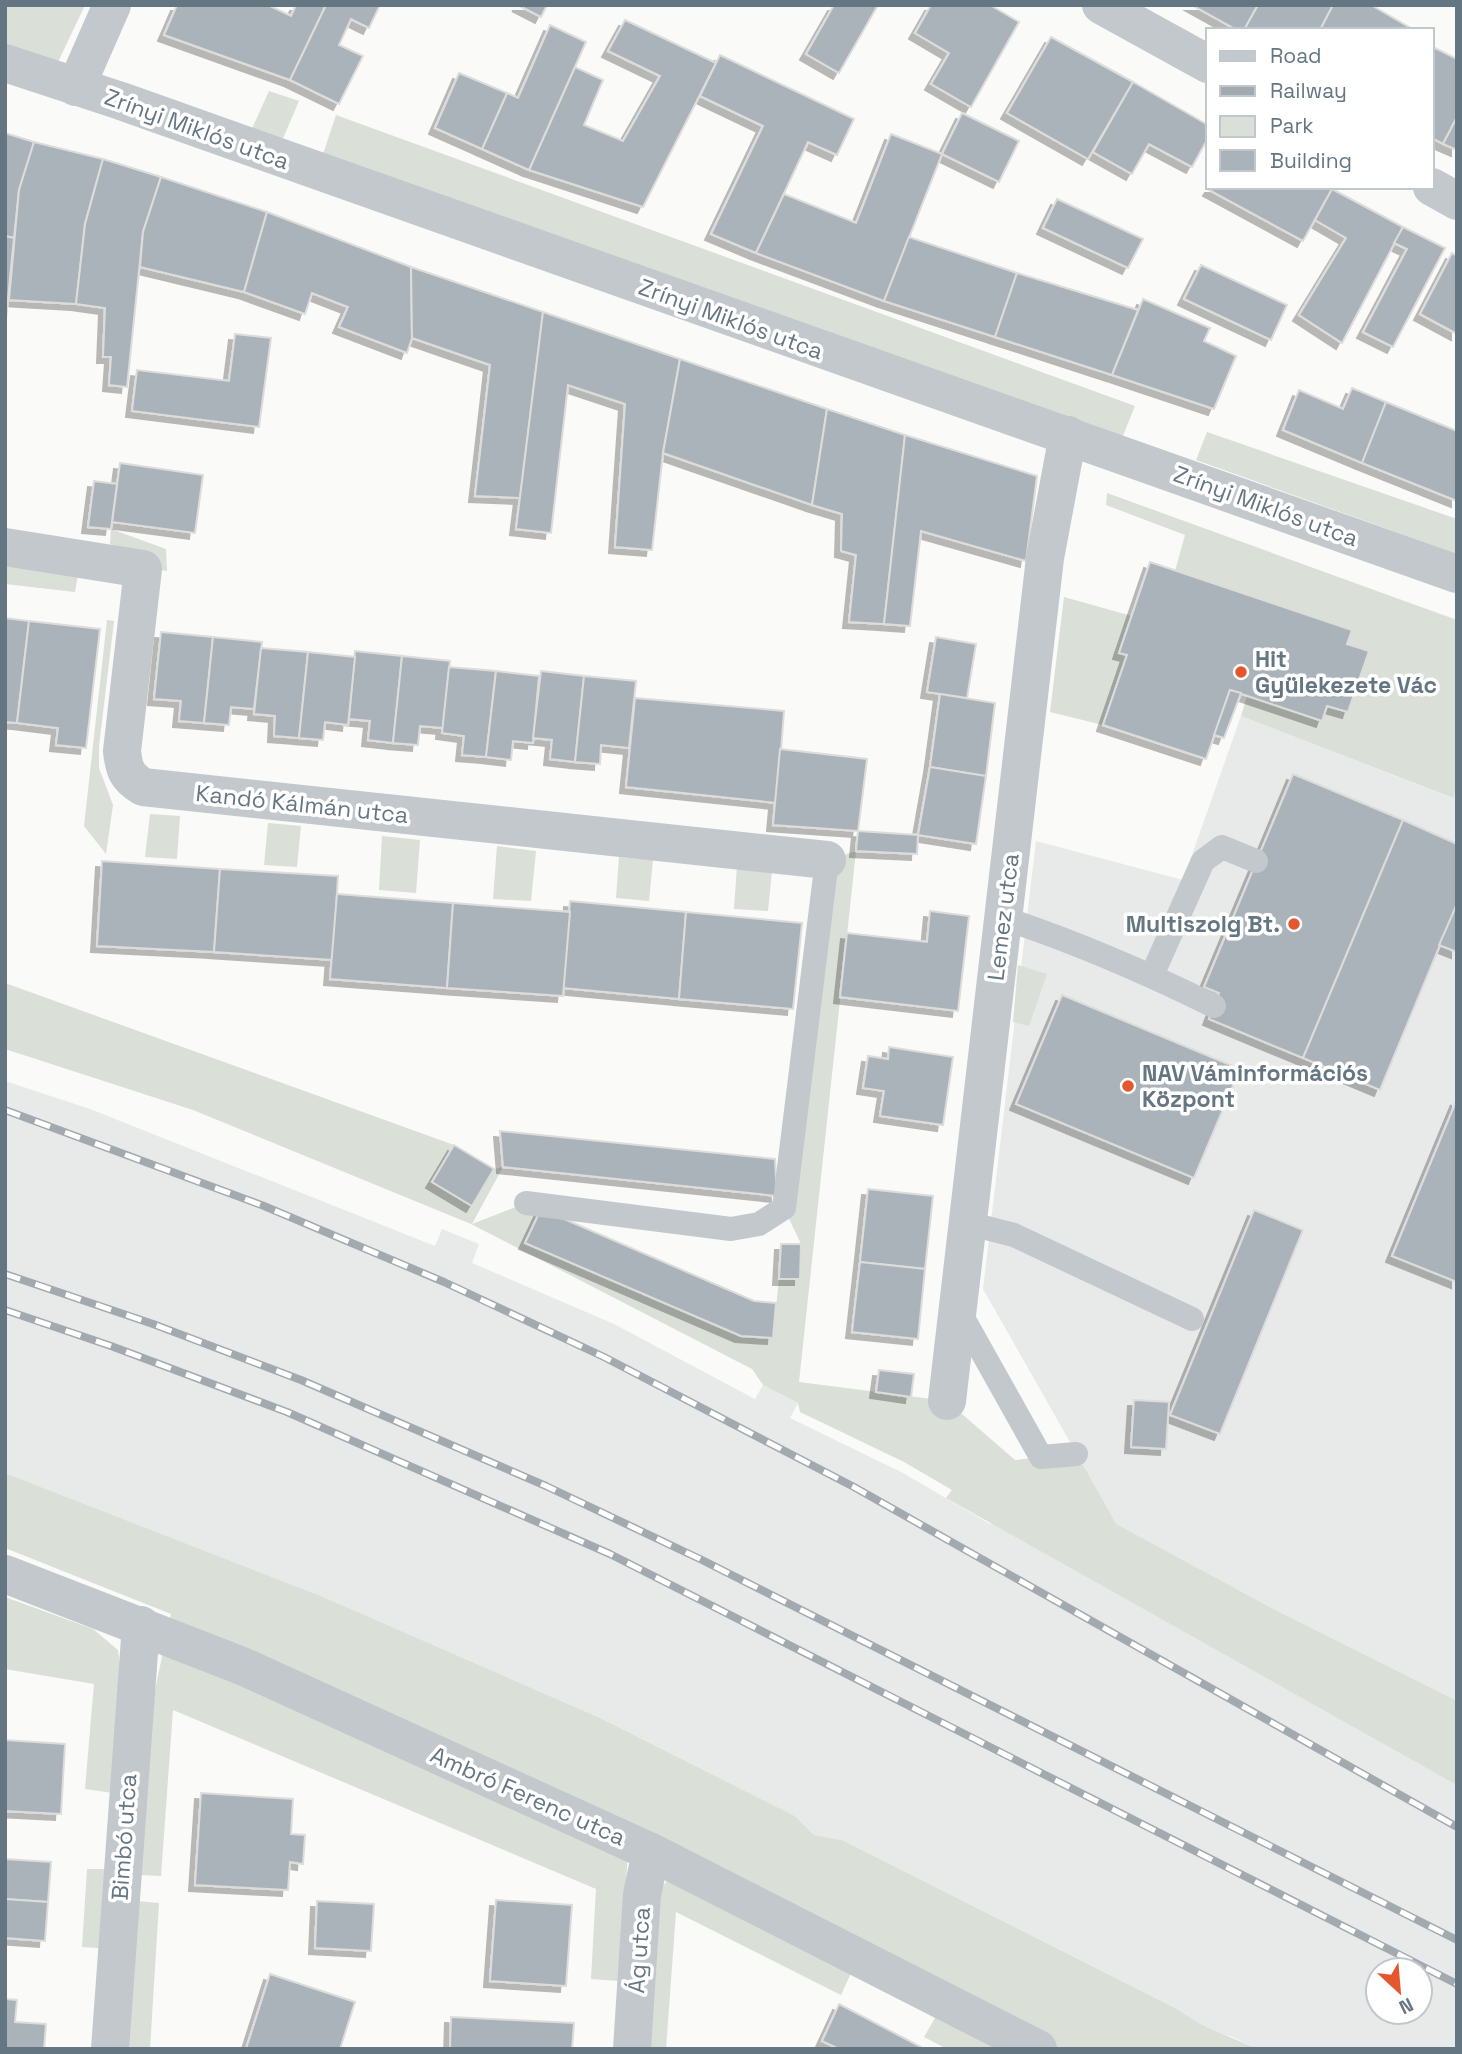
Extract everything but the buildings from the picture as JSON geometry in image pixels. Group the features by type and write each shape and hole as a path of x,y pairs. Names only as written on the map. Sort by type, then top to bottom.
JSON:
{"street":[{"path":"76,87 112,5"},
{"path":"1101,5 1206,63"},
{"name":"Zrínyi Miklós utca","path":"5,63 1457,574"},
{"path":"1434,188 1457,201"},
{"name":"Lemez utca","path":"947,1401 1003,918 1026,746 1045,558 1068,435"},
{"name":"Kandó Kálmán utca","path":"5,547 143,569 122,751 124,770 131,780 143,787 827,860"},
{"name":"Ambró Ferenc utca","path":"5,1574 242,1666 652,1852 1038,2049"},
{"name":"Bimbó utca","path":"110,2049 141,1625"},
{"name":"Ág utca","path":"632,2049 642,1895 652,1852"}],"lane":[{"path":"1152,975 1203,861 1222,847 1255,861"},
{"path":"526,1203 731,1229 760,1224 784,1208 827,860"},
{"path":"1003,918 1068,939 1152,975 1214,1006"},
{"path":"967,1223 1014,1235 1192,1319"},
{"path":"957,1308 1041,1457 1076,1454"}],"shaded area":[{"path":"1241,716 1452,798 1457,786 1457,2049 1257,2049 1233,2037 1201,2028 1179,2010 842,1840 814,1835 795,1816 598,1717 321,1596 5,1473 5,1081 90,1109 435,1246 442,1229 479,1244 472,1263 614,1324 755,1399 763,1385 798,1403 790,1418 903,1473 990,1524 1083,1465 983,1289 1036,841 1183,880"}],"green space":[{"path":"5,5 85,5 51,77 5,63"},
{"path":"269,91 299,101 281,143 250,133"},
{"path":"336,115 1135,406 1122,438 323,154"},
{"path":"1207,432 1457,519 1457,554 1196,460"},
{"path":"1107,493 1457,620 1457,786 1453,798 1241,716 1247,696 1327,706 1348,712 1368,652 1347,644 1352,630 1175,571 1185,535 1106,505"},
{"path":"111,529 166,549 167,571 161,570 150,556 110,544"},
{"path":"5,566 78,574 75,592 5,584"},
{"path":"1064,597 1132,616 1119,652 1127,655 1103,725 1050,712"},
{"path":"107,620 114,621 99,746 99,768 113,805 106,854 84,826"},
{"path":"150,814 180,816 177,859 145,857"},
{"path":"268,823 301,826 297,867 264,865"},
{"path":"382,836 420,840 416,893 379,890"},
{"path":"497,846 536,851 531,901 493,899"},
{"path":"856,851 799,1382 947,1401 1015,1460 1041,1457 1083,1465 1116,1524 1273,1609 1457,1701 1457,1785 946,1498 952,1490 904,1462 800,1412 798,1403 763,1385 752,1369 471,1224 193,1110 5,1049 5,983 454,1145 494,1169 503,1167 472,1224 526,1203 541,1209 526,1244 741,1336 773,1337 779,1279 800,1279 801,1244 784,1208 827,860"},
{"path":"619,857 653,860 649,901 616,898"},
{"path":"737,866 772,871 768,911 734,909"},
{"path":"1018,965 1047,974 1029,1026 1013,1022"},
{"path":"5,1473 321,1596 598,1717 795,1816 814,1835 842,1840 1179,2010 1208,2028 1257,2049 947,2049 924,2037 944,2002 858,1958 841,1995 676,1912 666,2049 646,2049 657,1894 673,1873 628,1853 619,1981 591,1979 596,1889 173,1710 161,1876 139,1875 155,1690 171,1614 5,1548"},
{"path":"5,1597 93,1629 118,1650 121,1674 113,1793 85,1789 94,1684 5,1669"},
{"path":"87,1869 105,1869 99,1948 82,1947"},
{"path":"137,1901 159,1903 150,2049 128,2049"}],"railway":[{"path":"5,1110 264,1206 444,1282 604,1357 854,1487 1457,1827"},
{"path":"5,1274 153,1324 301,1380 546,1486 702,1560 1457,1940"},
{"path":"5,1310 111,1346 287,1412 610,1554 1457,1984"}],"place":[{"name":"Hit Gyülekezete Vác","path":"1241,672"},
{"name":"Multiszolg Bt.","path":"1294,924"},
{"name":"NAV Váminformációs Központ","path":"1128,1086"}]}
